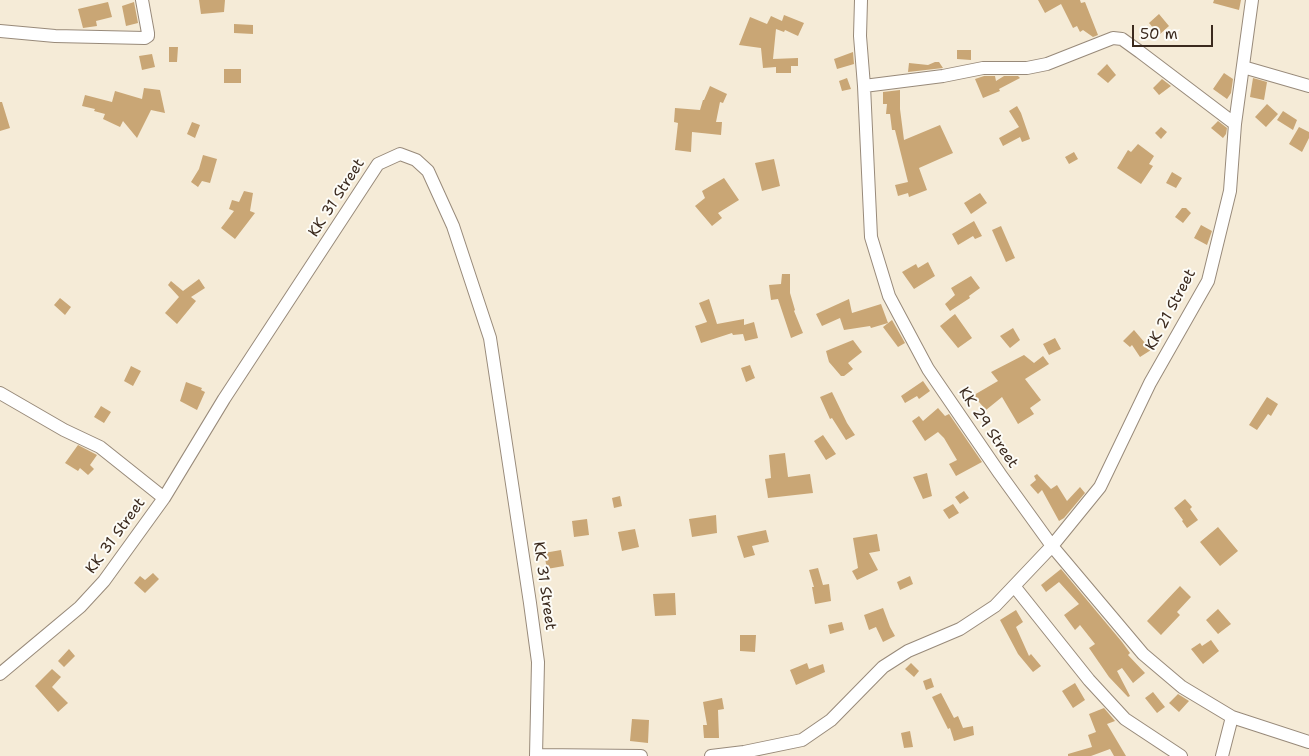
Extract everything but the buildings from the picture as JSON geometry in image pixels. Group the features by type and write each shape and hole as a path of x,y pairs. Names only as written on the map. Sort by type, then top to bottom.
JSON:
{"street":[{"path":"0,31 54,36 145,38 148,36 148,33 142,0"},
{"name":"KK 29 Street","path":"861,0 860,36 871,237 890,296 928,369 1052,546 1143,654 1182,688 1232,717 1309,742"},
{"name":"KK 21 Street","path":"711,756 744,752 802,740 831,720 883,667 908,651 960,629 994,606 1052,546 1100,487 1150,383 1208,281 1230,191 1235,124 1252,0"},
{"path":"864,86 943,76 983,68 1027,68 1047,64 1113,38 1122,40 1140,52 1235,124"},
{"path":"1243,68 1309,86"},
{"name":"KK 31 Street","path":"0,674 80,607 104,581 164,498 224,399 378,164 400,154 416,160 428,171 453,226 490,338 538,662 536,755"},
{"path":"0,394 64,430 100,447 164,498"},
{"path":"1014,586 1089,680 1125,719 1181,756"},
{"path":"1222,756 1232,717"},
{"path":"536,755 641,756"}]}
